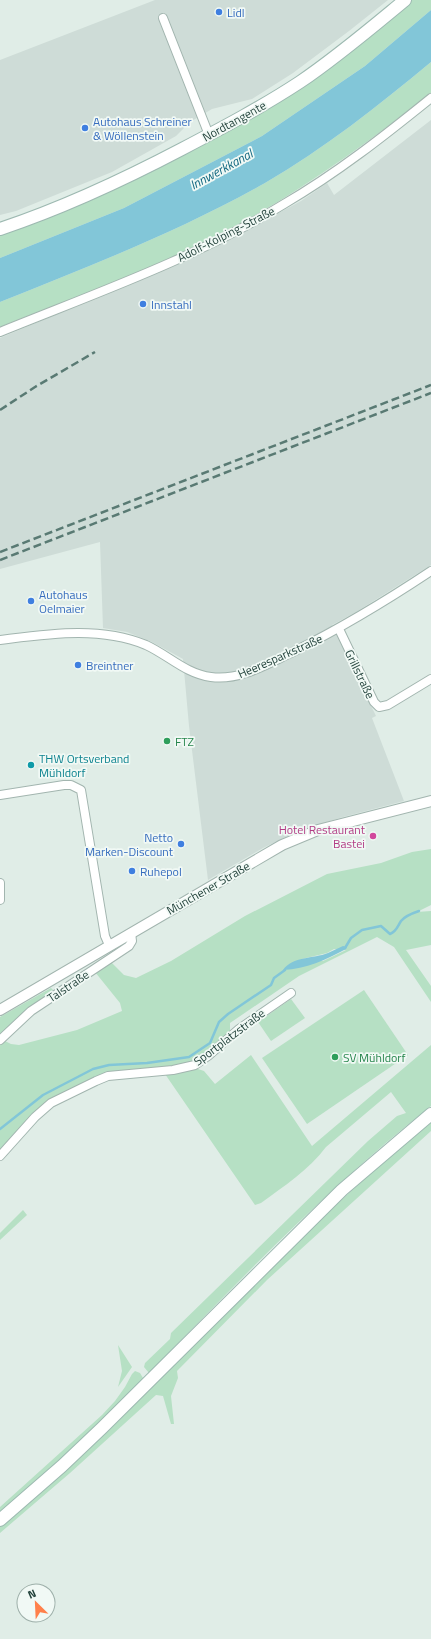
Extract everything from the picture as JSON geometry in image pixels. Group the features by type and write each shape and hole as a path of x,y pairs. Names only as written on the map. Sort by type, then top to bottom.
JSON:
{"main road":[{"name":"Nordtangente","path":"0,229 34,218 96,192 254,111 301,81 345,49 405,0"},
{"path":"0,1520 96,1433 342,1190 431,1114"}],"street":[{"path":"163,18 209,135"},
{"name":"Adolf-Kolping-Straße","path":"0,332 137,277 211,243 277,209 362,153 431,98"},
{"name":"Heeresparkstraße","path":"0,640 60,634 103,634 135,641 157,650 200,675 223,678 248,673 339,629 431,571"},
{"name":"Grillstraße","path":"339,629 374,702 379,706 388,705 431,679"},
{"path":"0,795 64,785 71,785 81,790 106,936 109,945"},
{"name":"Münchener Straße","path":"0,1010 269,852 302,836 336,825 431,801"},
{"path":"0,883 0,900"},
{"name":"Talstraße","path":"0,1040 31,1011 129,946 132,941 131,933"},
{"name":"Sportplatzstraße","path":"0,1156 35,1117 51,1103 108,1076 173,1070 195,1065 208,1056 239,1029 291,993"}],"shaded area":[{"path":"155,0 388,0 293,73 252,99 212,109 190,122 176,136 112,172 16,211 0,215 0,60"},
{"path":"431,120 431,565 356,612 332,625 376,716 372,718 404,801 300,830 263,848 208,880 189,726 183,659 152,642 127,632 103,628 100,542 0,569 0,338 167,268 249,229 301,201 327,183 334,195"}],"green space":[{"path":"412,0 431,0 431,10 365,66 262,136 124,208 0,258 0,232 94,198 155,170 209,142 265,109"},
{"path":"431,62 431,93 344,158 276,203 222,234 160,263 0,327 0,302 168,232 265,183 309,156 330,141"},
{"path":"431,849 431,905 417,912 431,911 431,945 406,950 431,986 431,1002 394,947 377,937 299,976 230,1023 230,1033 198,1060 185,1066 121,1072 65,1093 0,1153 0,1045 5,1041 11,1044 19,1045 77,1030 122,1011 120,1003 95,972 111,962 124,975 136,978 171,961 245,916 327,874 381,863 412,852","holes":["334,949 346,950 323,961 302,959 327,953"]},
{"path":"51,988 53,990 51,993 11,1024 0,1036 0,1017"},
{"name":"SV Mühldorf","path":"364,990 408,1055 307,1124 262,1058"},
{"path":"291,999 305,1018 271,1041 258,1022"},
{"path":"431,1045 431,1106 393,1137 321,1201 251,1269 149,1373 144,1367 145,1363 170,1339 171,1333 368,1141 397,1116 406,1113 391,1092 326,1147 312,1163 296,1177 261,1203 255,1205 165,1074 198,1069 204,1071 215,1084 251,1055 312,1146"},
{"path":"431,1121 431,1131 267,1280 177,1371 178,1378 171,1396 174,1424 171,1424 163,1396 156,1395 70,1473 0,1533 0,1526 35,1497 101,1437 302,1237 365,1178"},
{"path":"23,1210 27,1215 0,1240 0,1233"},
{"path":"118,1345 132,1367 118,1387 122,1371"},
{"path":"135,1371 140,1373 143,1378 140,1384 76,1447 0,1513 0,1507 102,1415 115,1401"}],"water":[{"name":"Innwerkkanal","path":"431,10 431,62 371,110 309,156 265,183 200,217 134,247 0,302 0,258 124,208 262,136 365,66"},
{"path":"343,946 347,947 346,949 316,963 300,968 283,970 292,962 322,955"}],"waterway":[{"path":"345,948 351,938 362,930 381,926 390,934 396,930 401,921 419,911"},
{"path":"0,1129 43,1095 93,1069 109,1065 147,1063 189,1057 210,1043 219,1022 228,1014 271,985 274,978 285,970"}],"railway":[{"path":"0,410 35,387 95,352"},
{"path":"0,552 431,385"},
{"path":"0,560 431,393"}],"place":[{"name":"Lidl","path":"219,12"},
{"name":"Autohaus Schreiner & Wöllenstein","path":"85,128"},
{"name":"Innstahl","path":"143,304"},
{"name":"Autohaus Oelmaier","path":"31,601"},
{"name":"Breintner","path":"78,665"},
{"name":"FTZ","path":"167,741"},
{"name":"THW Ortsverband Mühldorf","path":"31,765"},
{"name":"Hotel Restaurant Bastei","path":"373,836"},
{"name":"Netto Marken-Discount","path":"181,844"},
{"name":"Ruhepol","path":"132,871"},
{"name":"SV Mühldorf","path":"335,1057"}]}
